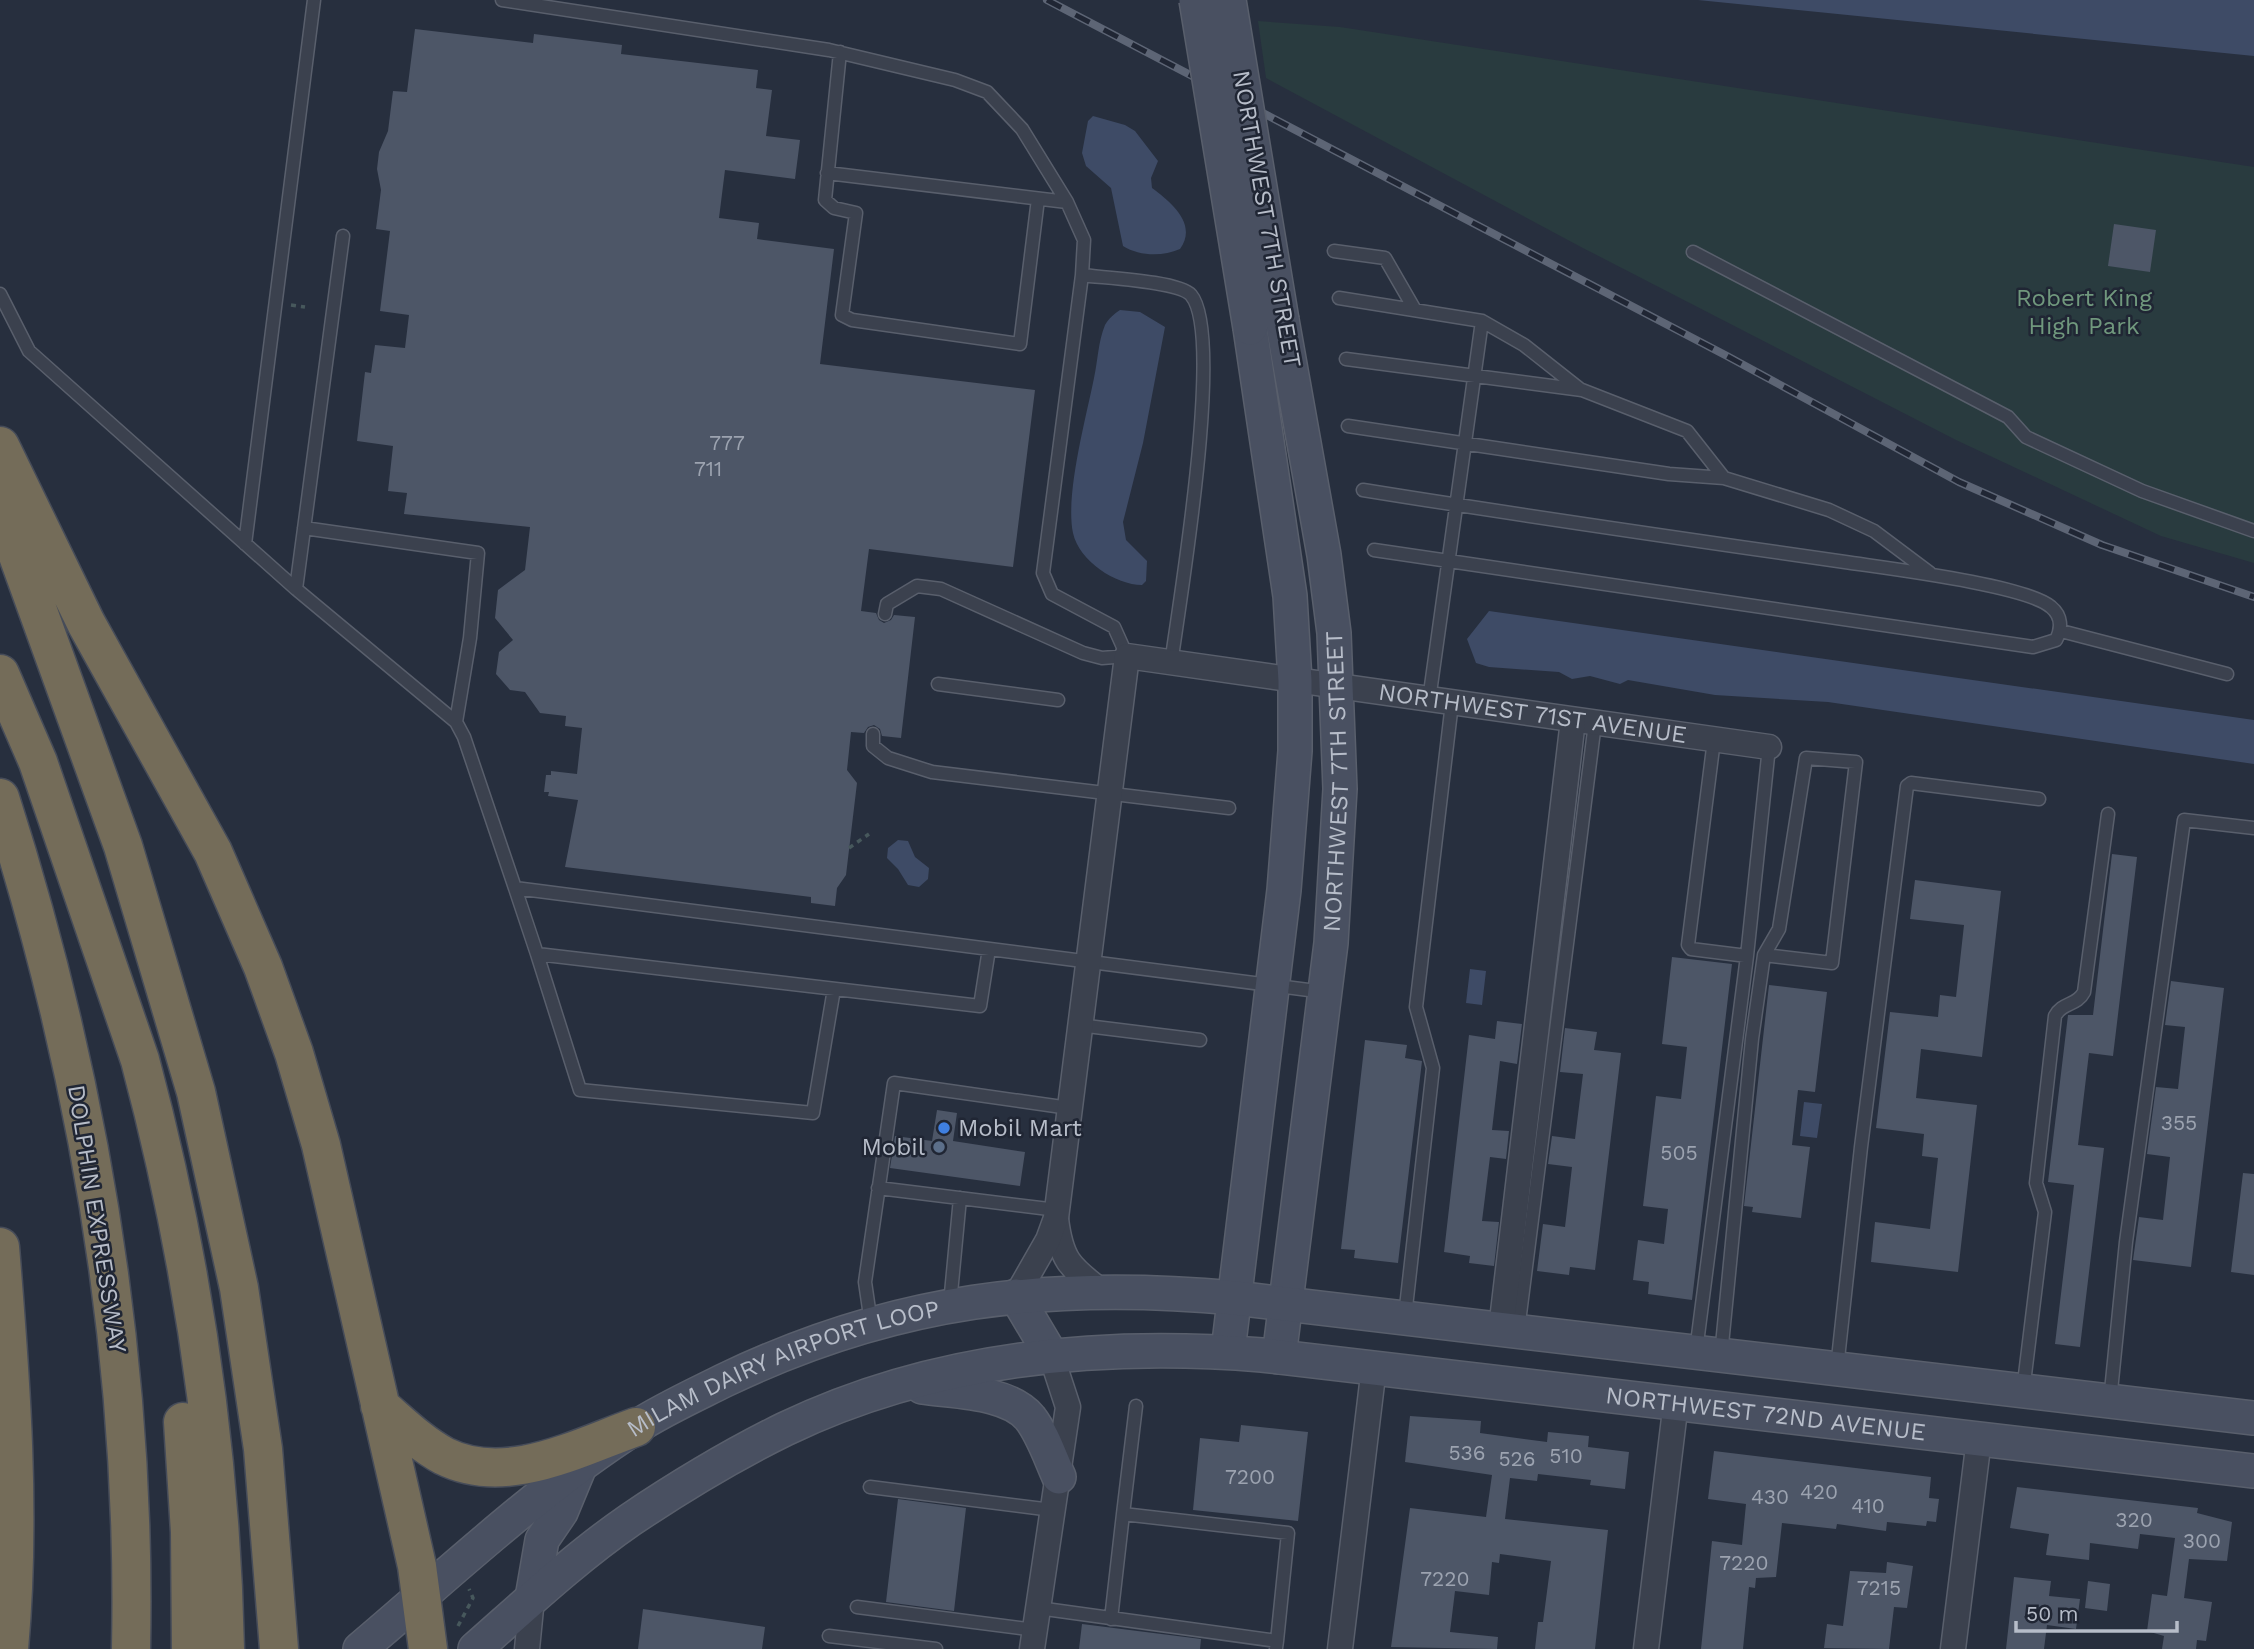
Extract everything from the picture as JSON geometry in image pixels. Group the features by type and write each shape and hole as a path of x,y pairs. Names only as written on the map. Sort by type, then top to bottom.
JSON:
{"highway":[{"path":"0,446 86,623 214,852 263,967 294,1053 321,1145 422,1596 453,1643"},
{"path":"0,506 123,846 196,1092 241,1301 263,1449 279,1643"},
{"path":"0,674 38,762 140,1060 153,1109 197,1337 215,1487 225,1649"},
{"name":"DOLPHIN EXPRESSWAY","path":"0,798 45,947 94,1171 123,1391 131,1544 131,1649"},
{"path":"102,948 155,1205 174,1334 190,1532 191,1649"},
{"path":"0,1247 12,1381 14,1533 9,1649"},
{"path":"380,1406 416,1438 442,1455 463,1463 489,1468 538,1461 636,1427"}],"main road":[{"name":"NORTHWEST 7TH STREET","path":"1196,0 1280,518 1295,681 1293,791 1273,985 1228,1351"},
{"name":"NORTHWEST 7TH STREET","path":"1229,0 1322,542 1338,687 1338,867 1279,1357"},
{"name":"MILAM DAIRY AIRPORT LOOP","path":"360,1649 455,1564 636,1427 765,1361 871,1323 950,1304 1016,1296 1101,1291 1235,1298 1286,1304"},
{"path":"453,1643 532,1598 630,1521 734,1457 786,1429 909,1385 1051,1355 1016,1296"},
{"path":"1286,1304 2254,1418"},
{"name":"NORTHWEST 72ND AVENUE","path":"1051,1355 1107,1350 1228,1351 2254,1471"},
{"path":"1676,1402 1700,1352"},
{"path":"909,1385 999,1400 1018,1408 1039,1432 1059,1477"},
{"path":"1979,1439 1985,1386"},
{"path":"532,1598 542,1540 561,1512 580,1467"}],"street":[{"name":"NORTHWEST 71ST AVENUE","path":"1127,656 1769,747"},
{"path":"1016,1296 1048,1240 1056,1214 1127,656"},
{"path":"1509,1330 1584,722"},
{"path":"1056,1214 1059,1244 1069,1265 1101,1291"},
{"path":"1035,1629 1068,1408 1051,1355"},
{"path":"1340,1649 1374,1367"},
{"path":"1646,1649 1676,1402"},
{"path":"1953,1649 1979,1439"},
{"path":"527,1649 532,1598"}],"lane":[{"path":"245,544 314,0"},
{"path":"502,0 839,52 955,80 987,92 1022,129 1068,202 1084,240 1082,275 1043,573 1052,594 1114,626 1127,656 1102,658 1083,653 941,589 917,586 887,604 885,614"},
{"path":"839,52 825,200 834,208 856,213 842,315 852,320 1020,344 1038,198"},
{"path":"827,173 1068,202"},
{"path":"296,589 343,236"},
{"path":"1334,251 1385,258 1415,310"},
{"path":"1693,251 2008,417 2025,437 2142,491 2254,531"},
{"path":"1082,275 1176,288 1192,296 1197,308 1203,346 1203,398 1171,664"},
{"path":"0,294 29,351 296,589 456,722 464,737 515,888 580,1090 813,1113 834,989"},
{"path":"1339,298 1482,320 1524,345 1582,390"},
{"path":"1404,1318 1433,1068 1416,1007 1441,702 1448,560 1482,320"},
{"path":"1346,359 1474,378 1582,390 1687,432 1724,478"},
{"path":"1348,426 1669,474 1724,478 1829,510 1863,526 1933,575"},
{"path":"1363,490 1933,575 2033,597 2052,607 2061,623 2061,631 2056,640 2033,647 1374,550"},
{"path":"304,528 478,553 470,638 456,722"},
{"path":"2061,631 2227,674"},
{"path":"939,684 1058,700"},
{"path":"873,734 873,746 888,758 932,772 1229,808"},
{"path":"1714,740 1688,945 1691,949 1747,956"},
{"path":"1700,1352 1769,747"},
{"path":"1700,1352 1764,955 1779,929 1806,758 1856,762 1832,962 1764,955"},
{"path":"1837,1369 1861,1147 1907,786 1911,783 2039,799"},
{"path":"2022,1391 2045,1212 2036,1183 2055,1016 2062,1006 2076,1002 2084,992 2108,814"},
{"path":"2110,1401 2126,1242 2184,820 2254,828"},
{"path":"515,888 1325,992"},
{"path":"537,954 980,1006 989,949"},
{"path":"1079,1025 1200,1040"},
{"path":"871,1323 865,1282 894,1083 1069,1108"},
{"path":"878,1188 1056,1214"},
{"path":"950,1304 960,1198"},
{"path":"1111,1619 1136,1406"},
{"path":"870,1487 1052,1510"},
{"path":"857,1607 1035,1629 1111,1619 1277,1645 1288,1532 1123,1514"},
{"path":"829,1636 936,1649"}],"path":[{"path":"849,848 869,834"},
{"path":"453,1643 473,1598 468,1587"}],"green space":[{"name":"Robert King High Park","path":"1258,21 1340,27 2254,167 2254,563 2161,536 1956,440 1581,247 1266,78"}],"water":[{"path":"1698,0 2254,0 2254,56"},
{"path":"1093,116 1125,125 1135,131 1158,161 1151,178 1152,188 1174,207 1184,222 1185,240 1180,249 1151,254 1136,252 1123,246 1111,188 1086,166 1082,153 1088,121"},
{"path":"1120,310 1140,312 1165,327 1143,443 1123,522 1126,540 1147,561 1146,581 1142,585 1121,581 1091,562 1077,543 1071,517 1074,478 1101,338 1105,325"},
{"path":"1489,611 2254,720 2254,764 1828,702 1715,695 1628,680 1620,684 1590,676 1572,679 1559,672 1489,667 1476,663 1467,639"},
{"path":"898,840 908,841 915,857 929,868 928,879 919,887 908,885 887,858 888,848"},
{"path":"1470,969 1486,971 1482,1005 1466,1003"},
{"path":"1804,1102 1822,1104 1817,1138 1800,1136"}],"building":[{"path":"415,29 533,43 534,34 622,45 621,54 758,70 756,88 772,90 766,136 800,140 795,179 725,170 719,218 759,223 757,239 834,249 820,364 1035,390 1013,567 869,549 861,611 876,613 884,623 894,615 915,617 901,738 882,736 880,729 874,725 868,727 864,733 851,732 847,770 857,783 846,875 837,888 835,906 811,903 811,897 565,867 578,800 548,796 549,792 544,792 546,775 551,775 551,771 577,774 582,728 565,726 566,716 540,713 525,692 510,690 496,674 499,652 513,640 495,618 498,590 525,570 530,527 404,514 407,493 388,491 393,446 357,441 365,372 371,373 375,345 405,348 409,315 380,311 390,231 376,229 381,190 377,169 379,152 388,131 393,91 407,92"},
{"path":"2114,224 2156,230 2150,272 2108,266"},
{"path":"2112,854 2137,857 2113,1056 2089,1053 2078,1145 2104,1148 2080,1347 2055,1344 2074,1185 2048,1182 2068,1015 2093,1015"},
{"path":"1915,880 2001,891 1982,1057 1921,1049 1916,1098 1977,1105 1958,1272 1871,1262 1875,1222 1930,1229 1938,1158 1922,1156 1924,1134 1876,1128 1890,1012 1938,1017 1940,995 1956,997 1964,925 1910,919"},
{"path":"1672,957 1732,964 1692,1300 1648,1294 1649,1282 1633,1280 1638,1240 1664,1244 1668,1209 1643,1206 1656,1096 1681,1099 1687,1047 1662,1044"},
{"path":"2171,981 2224,988 2191,1267 2133,1260 2139,1217 2163,1220 2170,1157 2147,1154 2156,1087 2178,1089 2185,1027 2165,1025"},
{"path":"1769,985 1827,992 1815,1092 1798,1090 1792,1145 1810,1147 1801,1218 1752,1212 1753,1207 1744,1206"},
{"path":"1497,1021 1522,1024 1517,1064 1500,1061 1492,1130 1509,1131 1506,1159 1490,1157 1482,1221 1499,1222 1494,1266 1469,1263 1470,1256 1444,1252 1469,1035 1495,1039"},
{"path":"1565,1028 1597,1032 1594,1050 1621,1053 1595,1270 1570,1267 1569,1275 1537,1271 1543,1224 1565,1227 1572,1167 1548,1164 1552,1136 1575,1139 1583,1074 1560,1072"},
{"path":"1365,1040 1407,1045 1405,1058 1422,1061 1398,1263 1354,1258 1355,1250 1341,1249"},
{"name":"Mobil","path":"937,1110 957,1113 953,1141 1025,1152 1020,1186 890,1168 895,1136 932,1141"},
{"path":"2243,1173 2254,1174 2254,1275 2231,1272"},
{"path":"1410,1416 1481,1421 1480,1433 1547,1442 1548,1432 1589,1436 1588,1447 1629,1452 1625,1489 1590,1485 1591,1480 1538,1474 1537,1481 1510,1478 1505,1519 1608,1530 1595,1649 1535,1649 1538,1622 1543,1622 1551,1561 1500,1554 1499,1563 1492,1562 1489,1595 1455,1591 1450,1632 1498,1637 1497,1649 1391,1647 1410,1508 1486,1517 1492,1475 1405,1462"},
{"path":"1241,1425 1308,1432 1298,1521 1193,1510 1200,1438 1239,1442"},
{"path":"1714,1451 1931,1477 1929,1498 1939,1499 1936,1522 1927,1521 1926,1526 1887,1522 1886,1531 1837,1524 1836,1529 1782,1523 1776,1577 1756,1578 1755,1588 1749,1587 1743,1649 1701,1649 1712,1541 1742,1545 1746,1504 1708,1499"},
{"path":"2017,1487 2198,1508 2197,1513 2232,1522 2227,1561 2189,1559 2184,1598 2212,1602 2206,1641 2197,1640 2196,1649 2162,1649 2164,1636 2147,1631 2152,1594 2167,1596 2175,1538 2140,1534 2138,1549 2090,1543 2089,1560 2046,1555 2049,1534 2010,1528"},
{"path":"898,1499 966,1508 954,1611 886,1602"},
{"path":"1887,1562 1913,1566 1907,1608 1894,1607 1889,1649 1824,1648 1827,1624 1843,1626 1850,1571 1886,1573"},
{"path":"2014,1577 2051,1581 2049,1596 2080,1599 2076,1629 2047,1625 2044,1649 2006,1649"},
{"path":"2088,1581 2110,1584 2107,1611 2085,1608"},
{"path":"643,1609 765,1627 762,1649 638,1649"},
{"path":"1082,1624 1201,1639 1200,1649 1079,1649"}],"railway":[{"path":"1047,0 1727,356 1959,482 2102,545 2254,597"}],"place":[{"name":"Mobil Mart","path":"944,1128"},
{"name":"Mobil","path":"939,1147"}]}
